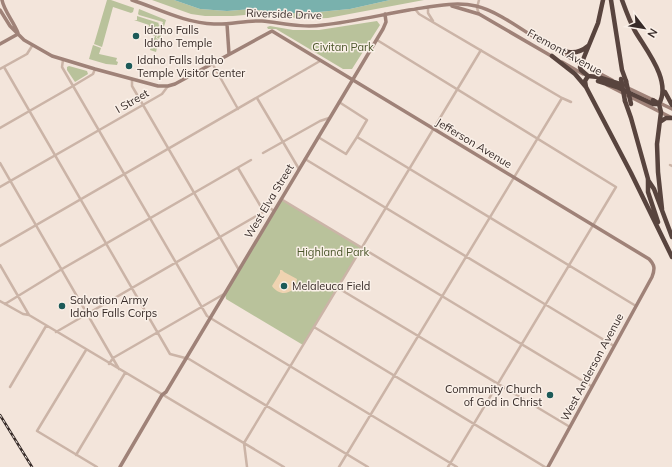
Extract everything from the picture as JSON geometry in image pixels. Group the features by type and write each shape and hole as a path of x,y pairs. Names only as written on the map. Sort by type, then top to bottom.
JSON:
{"highway":[{"path":"603,0 598,23 580,64 581,70 588,76 625,83"},
{"path":"611,0 622,70 631,104 631,118"},
{"path":"622,0 635,32 650,53 662,75 664,90 660,103 661,112 657,156 662,209"},
{"path":"543,42 572,53 583,50 589,45"},
{"path":"552,56 575,74 586,87 663,237 672,258"},
{"path":"622,70 621,79 625,101 648,179 648,192 663,237"},
{"path":"586,87 585,81 588,76"},
{"path":"598,81 617,87 653,104 660,103"},
{"path":"664,90 672,105"},
{"path":"653,100 660,103"},
{"path":"659,124 666,118 672,118"},
{"path":"648,179 654,188 672,237"}],"street":[{"path":"2,0 18,34"},
{"name":"Riverside Drive","path":"132,0 189,20 202,23 226,24 252,21 297,26 320,26 390,14"},
{"path":"479,0 477,6 479,14"},
{"name":"Fremont Avenue","path":"450,5 479,14 588,76 672,118"},
{"path":"428,6 428,13 433,21"},
{"name":"Fremont Avenue","path":"390,14 428,6 477,6 494,13 580,64 625,83 653,100"},
{"path":"415,9 419,14 571,102"},
{"path":"0,10 10,26 32,46 63,60 158,86 168,86"},
{"name":"West Elva Street","path":"120,467 376,40 386,22 385,14"},
{"path":"226,24 229,54"},
{"name":"I Street","path":"0,187 162,94 168,86 175,84 269,32 272,32"},
{"name":"Jefferson Avenue","path":"272,32 649,259 655,270 652,277"},
{"path":"0,44 18,34"},
{"path":"376,40 616,186 616,189 594,226 448,467"},
{"path":"0,70 27,54 32,46"},
{"path":"247,467 244,443 481,50"},
{"path":"63,60 62,67 207,316 457,467"},
{"path":"0,246 320,61"},
{"path":"212,63 238,109"},
{"path":"4,67 54,156 170,354 189,359 368,467"},
{"path":"0,128 93,74 95,69"},
{"path":"132,79 132,86 239,270"},
{"path":"257,98 299,169"},
{"path":"339,467 562,98"},
{"path":"318,136 346,154 367,120 338,102"},
{"path":"660,103 672,109"},
{"path":"263,153 320,121 329,118"},
{"path":"357,137 636,306"},
{"path":"305,159 614,346"},
{"path":"5,304 251,160"},
{"path":"0,163 119,370"},
{"path":"238,168 264,212"},
{"path":"282,199 591,386"},
{"path":"56,332 270,208 274,211"},
{"path":"0,265 29,315"},
{"name":"West Anderson Avenue","path":"547,467 652,277"},
{"path":"338,288 570,427"},
{"path":"109,364 112,358 225,293"},
{"path":"0,301 23,314 29,315 284,467"},
{"path":"10,387 46,326"},
{"path":"314,327 547,467"},
{"path":"86,350 37,431 97,467"},
{"path":"76,455 125,373"}],"green space":[{"path":"107,0 134,8 133,12 131,13 113,7 102,47 94,44"},
{"path":"152,0 174,0 200,9 227,11 252,9 275,13 308,13 350,9 390,0 424,0 328,18 306,19 257,14 205,16 191,14"},
{"path":"139,9 166,20 160,39 157,38 163,22 139,15"},
{"path":"137,16 159,23 158,24 160,25 156,38 159,40 156,52 150,50 155,36 147,33 149,25 134,20 137,20"},
{"name":"Civitan Park","path":"377,21 380,25 352,69 343,69 276,29 268,29 267,27 270,26 293,30 319,30"},
{"path":"93,45 101,48 99,54 117,58 117,65 106,64 89,59"},
{"path":"69,66 87,71 88,74 75,82 67,70 67,67"},
{"name":"Melaleuca Field","path":"281,199 362,248 303,345 226,299 225,293"}],"sand":[{"path":"280,270 297,279 294,288 287,293 279,292 272,286 280,273"}],"water":[{"path":"174,0 390,0 350,9 308,13 275,13 252,9 227,11 200,9"}],"railway":[{"path":"0,415 32,467"}],"place":[{"name":"Idaho Falls Idaho Temple","path":"136,36"},
{"name":"Idaho Falls Idaho Temple Visitor Center","path":"129,66"},
{"name":"Melaleuca Field","path":"284,286"},
{"name":"Salvation Army Idaho Falls Corps","path":"62,306"},
{"name":"Community Church of God in Christ","path":"550,395"}],"park label":[{"name":"Highland Park","path":"333,252"}]}
